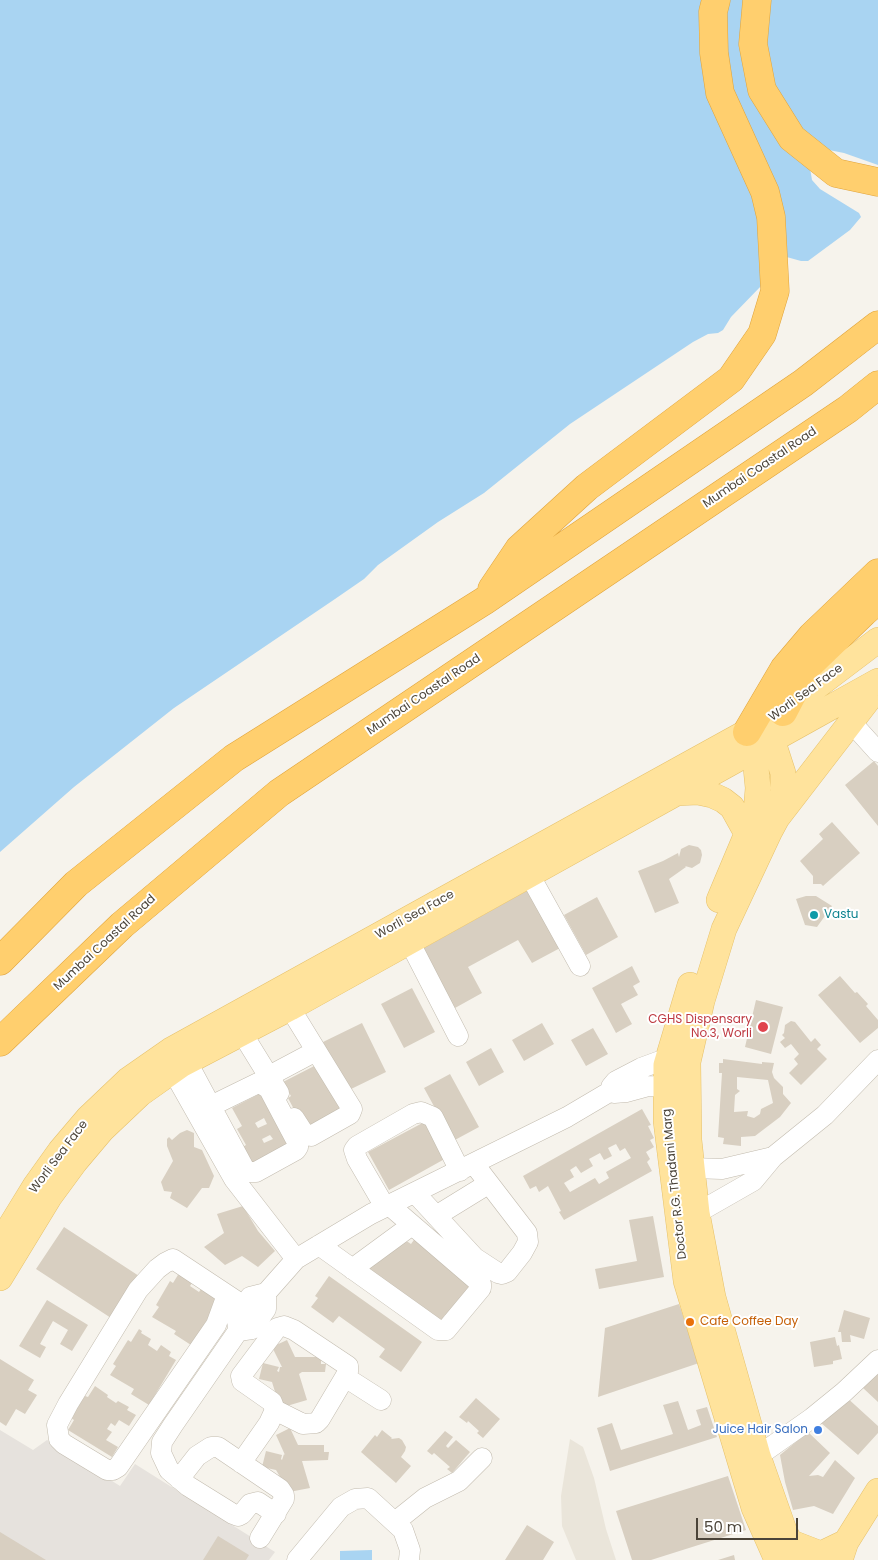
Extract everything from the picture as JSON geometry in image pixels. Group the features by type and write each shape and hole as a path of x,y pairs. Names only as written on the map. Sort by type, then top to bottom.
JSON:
{"highway":[{"path":"484,601 519,549 587,487 731,379 762,334 775,291 771,217 765,192 720,94 714,53 713,12 716,0"},
{"path":"757,0 753,44 762,90 792,138 836,173 878,182"},
{"path":"0,961 76,884 234,758 484,601 803,382 878,325"},
{"name":"Mumbai Coastal Road","path":"0,1042 122,925 280,793 848,409 878,385"},
{"path":"848,409 878,403"},
{"path":"764,731 784,669 812,636 878,573"},
{"path":"764,731 806,668 871,606"}],"main road":[{"name":"Worli Sea Face","path":"0,1278 50,1196 74,1162 102,1130 140,1094 180,1066 290,1008 675,793 764,731 878,640"},
{"name":"Worli Sea Face","path":"0,1243 35,1186 60,1151 88,1118 128,1080 171,1050 764,731 878,680"},
{"path":"777,818 878,687"},
{"path":"764,731 782,773 783,792 777,818"},
{"name":"Doctor R.G. Thadani Marg","path":"764,731 756,812 710,919 703,968 677,1061 677,1087 666,1121 682,1170 688,1214 758,1456 789,1554"},
{"path":"675,793 698,792 723,800 732,808 747,834"},
{"name":"Doctor R.G. Thadani Marg","path":"703,968 724,929 777,818"},
{"name":"Doctor R.G. Thadani Marg","path":"688,1214 686,1280 699,1329 754,1508 789,1554"},
{"path":"789,1554 821,1554 843,1551 878,1492"}],"street":[{"path":"851,722 878,752"},
{"path":"529,874 580,966"},
{"path":"409,941 458,1036"},
{"path":"242,1033 301,1130 308,1137 311,1136 352,1112 290,1008"},
{"path":"269,1076 316,1051"},
{"path":"688,1214 753,1181 773,1156 825,1115 878,1060"},
{"path":"276,1514 258,1502 250,1504 238,1516 233,1514 188,1486 168,1470 162,1453 162,1442 237,1334 237,1318 250,1297 266,1293 296,1259 384,1203 567,1117 611,1091 611,1087 616,1081 625,1075 660,1062 677,1061"},
{"path":"180,1066 211,1106 248,1172 256,1172 296,1150 298,1147 269,1089 263,1084 258,1083 211,1106"},
{"path":"180,1066 234,1179 296,1259"},
{"path":"611,1091 614,1094 648,1086 677,1087"},
{"path":"319,1245 438,1330 446,1330 481,1288 481,1284 384,1203 356,1159 354,1150 357,1146 414,1114 421,1112 433,1117 463,1165 488,1184 527,1233 528,1237 528,1242 522,1253 507,1272 498,1273 475,1258 415,1193"},
{"path":"682,1170 722,1169 773,1156"},
{"path":"384,1203 415,1193 463,1165"},
{"path":"436,1216 488,1184"},
{"path":"352,1269 412,1225"},
{"path":"227,1295 216,1325 118,1467 113,1470 107,1470 59,1439 57,1425 68,1404 138,1290 157,1269 174,1259 244,1306"},
{"path":"237,1334 252,1329 266,1309 266,1293"},
{"path":"284,1326 294,1330 348,1366 348,1372 316,1423 303,1424 275,1410 272,1402 242,1381 242,1373 259,1350 277,1328 284,1326"},
{"path":"237,1334 259,1350"},
{"path":"758,1456 812,1418 844,1392 878,1360"},
{"path":"345,1377 380,1400"},
{"path":"241,1462 269,1423 275,1410"},
{"path":"180,1479 197,1456 211,1447 218,1447 280,1489 284,1499 260,1538"},
{"path":"395,1522 425,1498 459,1481 482,1458"},
{"path":"297,1560 341,1507 355,1500 368,1498 403,1530 410,1550 409,1560"}],"shaded area":[{"path":"0,1430 33,1450 47,1440 120,1486 135,1464 275,1552 269,1560 0,1560"},
{"path":"570,1439 583,1447 594,1478 606,1529 616,1560 576,1560 562,1526 561,1496"}],"water":[{"path":"0,0 878,0 878,165 844,153 824,149 810,168 812,180 820,189 859,213 861,217 850,230 808,261 783,256 761,286 731,317 723,330 718,333 708,334 693,342 570,424 484,493 438,522 378,565 364,579 174,708 74,787 0,852"},
{"path":"372,1550 372,1560 340,1560 340,1551"}],"building":[{"path":"874,761 878,766 878,826 845,785"},
{"path":"832,822 860,853 823,886 821,884 813,884 813,876 800,861 823,839 819,834"},
{"path":"689,845 698,847 701,850 700,863 692,868 685,866 669,879 679,903 655,913 638,871 678,853 679,857 681,849"},
{"path":"530,889 562,947 532,963 518,940 468,967 482,993 455,1008 422,949"},
{"name":"Vastu","path":"816,896 832,906 817,927 805,925 796,899"},
{"path":"597,897 618,937 586,955 564,915"},
{"path":"632,966 640,982 633,986 638,995 621,1004 632,1024 616,1033 592,988"},
{"path":"840,976 868,1004 866,1006 878,1020 878,1028 860,1043 818,995"},
{"path":"412,988 435,1032 404,1048 381,1004"},
{"path":"756,1000 783,1007 771,1054 745,1047"},
{"path":"791,1021 795,1022 811,1042 815,1038 821,1045 817,1049 827,1059 801,1085 789,1073 798,1064 794,1059 799,1054 791,1044 785,1048 780,1042 785,1038 782,1035 785,1025"},
{"path":"362,1023 386,1072 347,1091 323,1042"},
{"path":"542,1023 554,1044 524,1061 512,1040"},
{"path":"593,1028 608,1054 586,1066 571,1040"},
{"path":"491,1048 504,1072 479,1086 466,1062"},
{"path":"723,1059 762,1064 762,1062 774,1063 772,1072 774,1078 783,1087 783,1094 791,1103 780,1117 755,1136 741,1137 741,1146 723,1144 724,1138 718,1137 722,1073 719,1073 719,1063 723,1063","holes":["737,1077 768,1080 773,1103 761,1109 760,1114 754,1118 747,1116 748,1111 734,1112 735,1095 740,1091 737,1089"]},
{"path":"322,1062 347,1111 306,1132 288,1098 291,1096 283,1082"},
{"path":"450,1074 479,1127 453,1141 424,1088"},
{"path":"267,1090 293,1146 248,1171 237,1150 246,1145 237,1129 242,1126 232,1108","holes":["264,1118 267,1124 258,1128 255,1123","270,1135 273,1139 264,1143 262,1139"]},
{"path":"642,1109 651,1125 648,1126 654,1138 650,1140 654,1147 646,1152 650,1159 647,1162 652,1171 564,1220 548,1186 539,1192 536,1186 530,1189 523,1176","holes":["616,1144 620,1151 625,1148 631,1158 606,1172 609,1178 599,1184 595,1178 570,1192 564,1183 574,1177 570,1170 576,1166 581,1173 593,1166 589,1159 600,1153 604,1160 612,1156 608,1148"]},
{"path":"430,1119 450,1156 389,1190 368,1152"},
{"path":"187,1130 194,1133 194,1147 202,1150 214,1176 209,1188 202,1188 187,1208 170,1198 172,1192 164,1191 161,1182 173,1161 167,1146 167,1139 169,1137 172,1140"},
{"path":"243,1206 258,1231 275,1251 258,1267 242,1256 225,1265 204,1247 224,1233 217,1214"},
{"path":"653,1216 664,1277 599,1289 595,1269 637,1261 629,1220"},
{"path":"64,1227 139,1276 111,1318 36,1269"},
{"path":"416,1237 474,1283 448,1317 445,1315 437,1326 363,1270 397,1243 400,1246 405,1240 411,1244"},
{"path":"181,1270 194,1280 190,1286 199,1292 203,1286 219,1301 191,1345 174,1334 176,1331 152,1317 159,1307 156,1305 170,1281 173,1283"},
{"path":"329,1276 422,1342 401,1372 379,1357 385,1349 339,1316 333,1323 311,1307 318,1298 315,1296"},
{"path":"47,1300 88,1325 72,1351 60,1344 68,1330 53,1321 40,1344 46,1347 40,1358 19,1346"},
{"path":"679,1304 699,1363 598,1397 605,1328"},
{"path":"844,1310 870,1318 864,1339 850,1335 851,1342 842,1342 841,1332 838,1332"},
{"path":"139,1329 142,1331 141,1333 151,1339 148,1345 157,1351 161,1345 171,1352 169,1356 176,1360 149,1405 131,1394 134,1389 110,1375 116,1366 113,1364 128,1340 131,1342"},
{"path":"835,1337 842,1359 833,1361 833,1364 814,1367 810,1342"},
{"path":"287,1340 295,1357 321,1357 321,1364 326,1364 325,1372 302,1372 299,1374 307,1400 280,1408 272,1382 259,1379 263,1363 279,1367 277,1371 279,1372 280,1367 282,1367 272,1347"},
{"path":"0,1359 34,1380 28,1390 37,1395 25,1414 16,1409 6,1426 0,1422"},
{"path":"878,1371 878,1402 863,1388"},
{"path":"95,1386 116,1403 118,1401 129,1407 127,1410 136,1415 129,1426 119,1420 115,1426 111,1423 107,1429 112,1432 106,1440 118,1447 112,1457 68,1430 74,1420 71,1418 85,1396 88,1397"},
{"path":"844,1395 878,1426 878,1433 858,1455 820,1422"},
{"path":"476,1398 500,1419 483,1438 477,1433 479,1431 468,1421 467,1423 459,1417"},
{"path":"678,1401 688,1430 701,1425 696,1410 707,1407 717,1437 610,1471 597,1428 612,1423 621,1450 673,1434 663,1405"},
{"path":"290,1428 298,1445 324,1445 324,1452 329,1452 328,1460 302,1461 310,1488 289,1492 276,1470 262,1467 266,1451 282,1455 282,1460 285,1455 276,1435"},
{"path":"382,1430 391,1439 399,1438 402,1440 406,1447 401,1457 411,1466 396,1483 361,1452 375,1435 377,1437"},
{"path":"445,1431 453,1437 446,1446 448,1448 456,1440 470,1452 452,1473 447,1469 450,1467 434,1453 432,1455 427,1451"},
{"path":"808,1432 830,1453 809,1476 818,1475 823,1477 835,1460 855,1478 833,1514 814,1506 793,1510 780,1455"},
{"path":"728,1476 746,1530 651,1560 632,1560 616,1511"},
{"path":"527,1525 554,1542 543,1560 505,1560"},
{"path":"0,1532 46,1560 0,1560"},
{"path":"218,1536 249,1555 246,1560 203,1560"},
{"path":"734,1555 735,1560 718,1560"}],"place":[{"name":"Vastu","path":"814,915"},
{"name":"CGHS Dispensary No.3, Worli","path":"763,1027"},
{"name":"Cafe Coffee Day","path":"690,1322"},
{"name":"Juice Hair Salon","path":"818,1430"}]}
